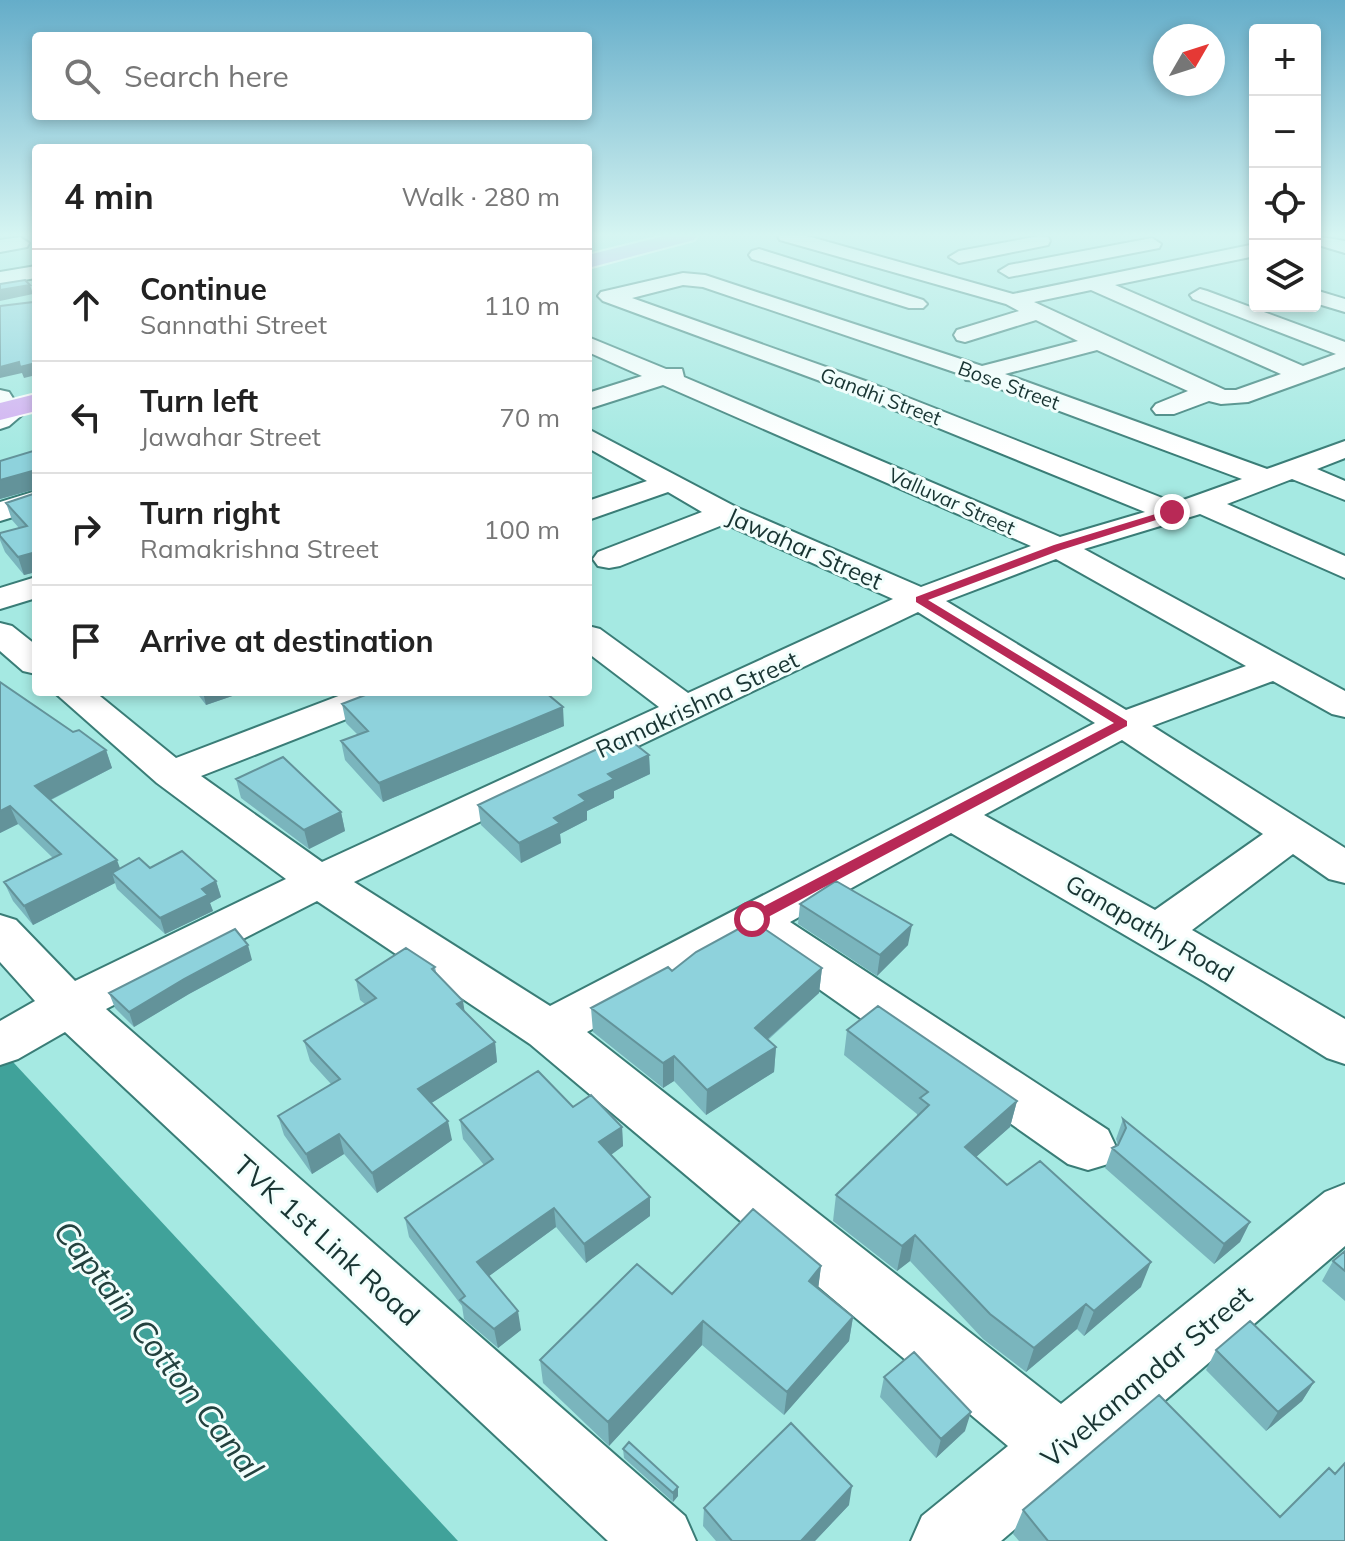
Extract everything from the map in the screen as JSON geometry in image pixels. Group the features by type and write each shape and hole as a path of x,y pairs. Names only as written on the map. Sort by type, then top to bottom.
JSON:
{"street":[{"name":"Gandhi Street","path":"641,308 1345,568"},
{"name":"Bose Street","path":"789,308 1280,474 1345,491"},
{"path":"796,310 803,308"},
{"path":"848,327 905,308"},
{"path":"1031,308 1099,343 1221,397 1239,397 1345,359"},
{"path":"1149,308 1302,374"},
{"path":"1160,313 1176,308"},
{"path":"1234,308 1345,350"},
{"path":"965,335 1040,312"},
{"path":"881,396 1099,343"},
{"name":"Valluvar Street","path":"592,346 1058,547 1345,706"},
{"path":"592,400 758,350"},
{"path":"1165,409 1209,392"},
{"name":"Jawahar Street","path":"592,440 726,513 920,599 1123,724 1345,868"},
{"name":"Ramakrishna Street","path":"0,1045 69,1006 319,881 920,599 1058,547 1187,508 1345,449"},
{"path":"870,465 899,455"},
{"path":"592,510 670,482"},
{"path":"0,512 32,501"},
{"path":"609,559 726,513"},
{"path":"0,599 32,588"},
{"path":"0,633 32,660"},
{"path":"592,639 685,709"},
{"path":"548,1030 1123,724 1276,667"},
{"path":"77,696 171,774 319,881 548,1030 1061,1447"},
{"path":"171,774 372,696"},
{"name":"Ganapathy Road","path":"953,816 1345,1044"},
{"path":"1157,932 1292,834"},
{"path":"752,919 1088,1147"},
{"name":"TVK 1st Link Road","path":"0,932 69,1006 660,1541"},
{"name":"Vivekanandar Street","path":"947,1541 1345,1210"}],"water":[{"name":"Captain Cotton Canal","path":"0,1048 458,1541 0,1541"}],"building":[{"path":"0,308 32,308 32,364 20,367 19,362 0,367"},
{"path":"32,451 32,471 0,480 0,461"},
{"path":"32,494 32,553 18,557 0,536 0,533 27,526 6,503"},
{"path":"0,682 73,732 79,730 106,750 35,786 117,860 24,906 4,882 61,854 10,806 0,811"},
{"path":"363,696 550,696 563,707 379,783 341,741 368,731 342,704"},
{"path":"625,736 649,755 608,774 614,779 579,795 586,801 554,818 560,823 519,843 478,805"},
{"path":"283,757 341,812 304,830 236,779"},
{"path":"182,851 216,881 202,889 208,895 160,918 112,873 139,858 150,868"},
{"path":"836,881 912,925 880,955 800,904"},
{"path":"753,921 822,968 755,1028 776,1047 707,1090 674,1056 663,1063 591,1008 668,967 672,971 696,952"},
{"path":"235,929 248,945 129,1012 109,993"},
{"path":"406,948 435,967 432,969 463,1001 457,1004 495,1042 418,1089 448,1121 372,1173 339,1134 306,1154 278,1116 340,1079 304,1041 376,998 356,980"},
{"path":"878,1006 1017,1101 965,1147 1007,1185 1040,1161 1151,1262 1094,1311 1086,1304 1034,1348 990,1314 915,1235 902,1246 836,1195 929,1105 920,1098 928,1092 847,1030"},
{"path":"538,1071 573,1107 591,1095 622,1127 599,1142 650,1197 584,1244 554,1208 477,1262 518,1311 494,1329 460,1300 465,1296 405,1218 493,1159 460,1120"},
{"path":"1123,1119 1250,1222 1224,1244 1112,1148 1118,1145 1126,1128"},
{"path":"753,1209 821,1266 809,1281 853,1317 787,1392 703,1321 608,1422 540,1360 637,1264 672,1294"},
{"path":"1345,1251 1345,1271 1333,1261"},
{"path":"1250,1321 1314,1382 1278,1412 1216,1350"},
{"path":"914,1352 971,1412 941,1439 884,1377"},
{"path":"1159,1395 1280,1517 1329,1468 1335,1474 1345,1463 1345,1541 1048,1541 1023,1510"},
{"path":"791,1423 852,1486 801,1541 732,1541 704,1508"},
{"path":"629,1442 678,1487 673,1493 623,1449"}],"route":[{"path":"752,919 1123,724 920,599 1058,547 1172,512"}]}
